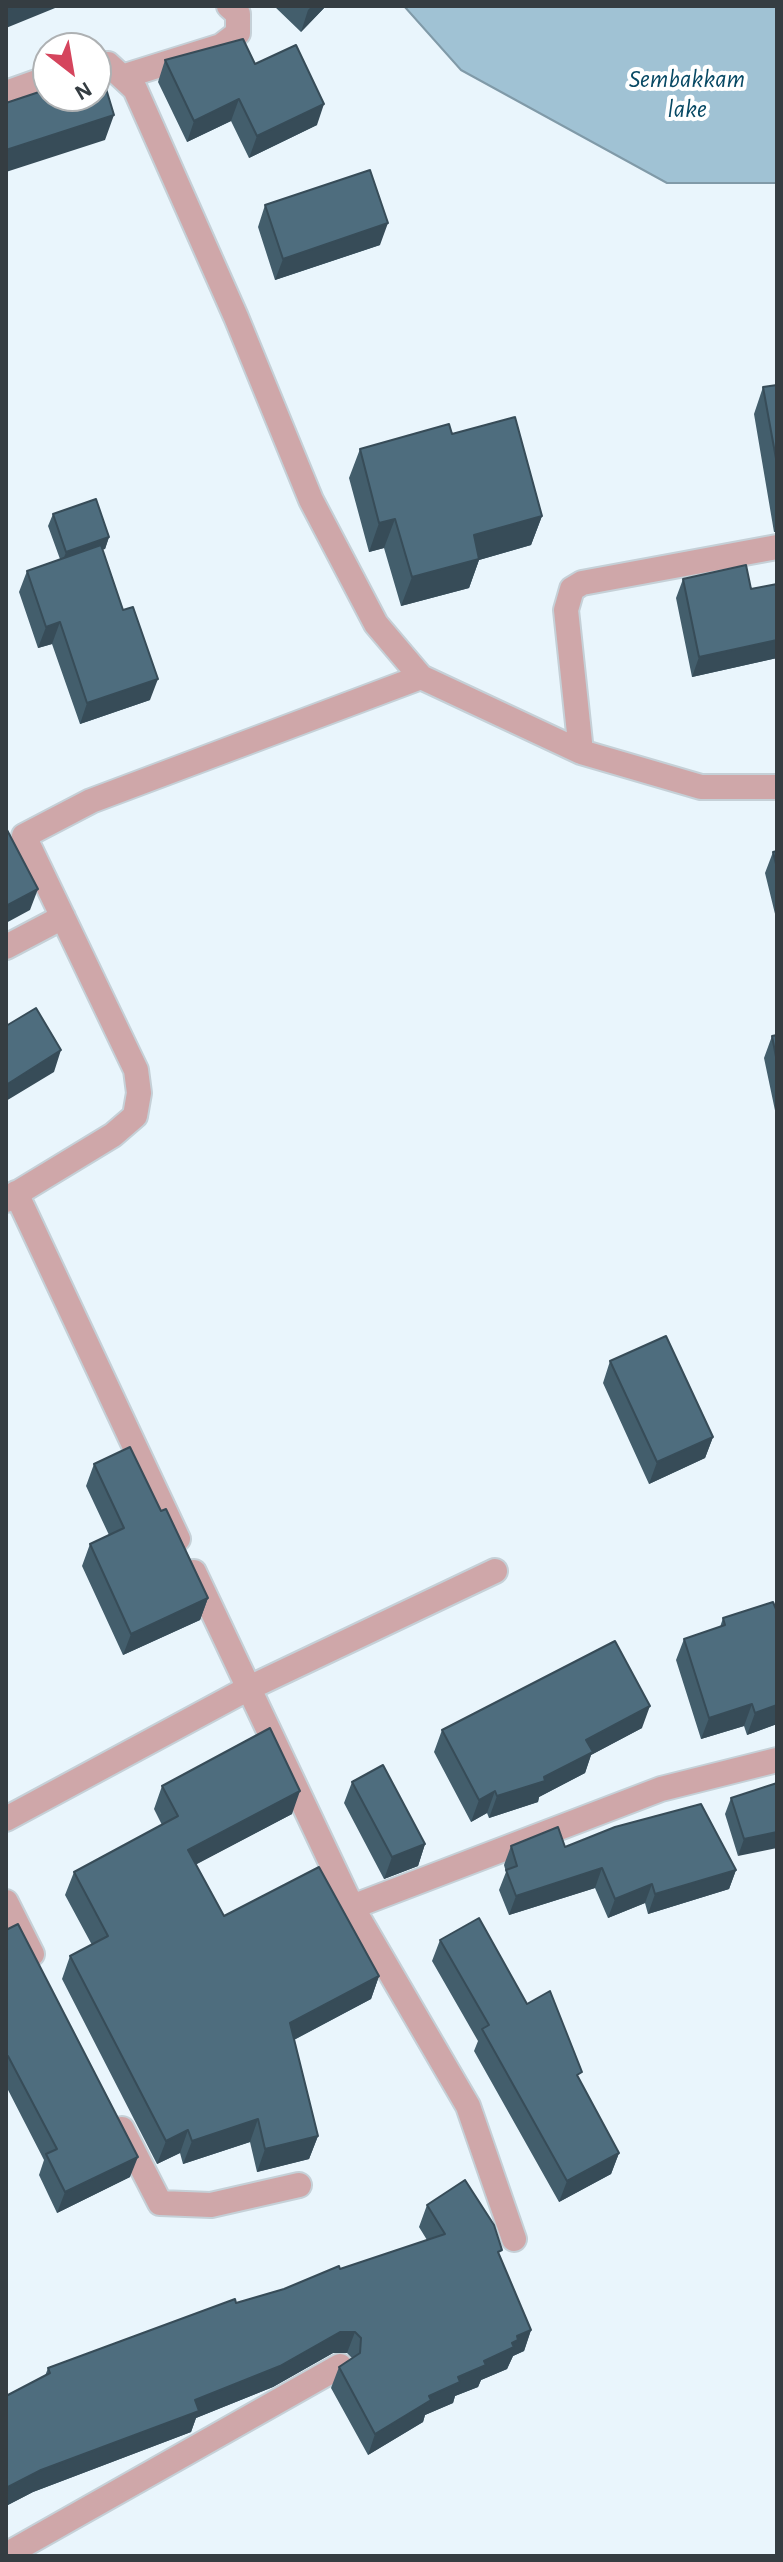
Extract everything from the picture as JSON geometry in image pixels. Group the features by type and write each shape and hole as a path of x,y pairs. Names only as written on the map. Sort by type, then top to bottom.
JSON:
{"street":[{"path":"125,76 221,46 238,33 238,14 229,6"},
{"path":"112,67 125,76 135,89 236,317 311,500 376,624 421,677 581,752 701,787 777,787"},
{"path":"6,93 32,84"},
{"path":"581,752 566,610 572,589 582,583 777,547"},
{"path":"421,677 15,831 63,917 136,1070 139,1093 135,1116 113,1135 11,1197 352,1907 468,2106 514,2239"},
{"path":"6,947 63,917"},
{"path":"6,1819 249,1688 495,1571"},
{"path":"352,1907 661,1789 777,1760"},
{"path":"6,1902 41,1971"},
{"path":"111,2107 160,2203 211,2205 299,2185"},
{"path":"6,2555 340,2366"}],"water":[{"name":"Sembakkam lake","path":"404,6 777,6 777,183 667,183 461,70"}],"building":[{"path":"243,39 255,64 296,45 324,104 257,136 239,99 194,121 165,60"},
{"path":"32,94 32,112 112,112 112,108 114,115 6,150 6,103"},
{"path":"370,170 388,223 283,259 265,205"},
{"path":"777,385 777,464 763,387"},
{"path":"515,417 542,516 474,535 479,559 412,577 395,519 379,523 360,449 449,424 452,434"},
{"path":"96,499 109,537 66,552 53,514"},
{"path":"101,545 123,610 133,607 158,679 87,703 60,622 46,627 27,571"},
{"path":"746,565 751,589 777,584 777,640 699,657 683,579"},
{"path":"6,828 38,889 6,906"},
{"path":"36,1008 61,1050 6,1085 6,1026"},
{"path":"777,1035 777,1062 772,1036"},
{"path":"666,1336 713,1437 657,1462 610,1361"},
{"path":"130,1447 161,1511 166,1509 208,1598 131,1634 90,1544 124,1528 94,1464"},
{"path":"773,1602 777,1608 777,1705 755,1713 752,1704 709,1718 684,1639 725,1625 723,1618"},
{"path":"615,1641 650,1706 586,1740 593,1752 544,1777 545,1781 497,1796 495,1791 479,1800 442,1730"},
{"path":"270,1728 300,1791 188,1850 224,1916 319,1867 379,1976 290,2023 318,2136 265,2149 258,2119 192,2141 188,2130 166,2141 70,1956 108,1936 74,1872 178,1816 162,1786"},
{"path":"383,1765 425,1844 392,1857 352,1782"},
{"path":"777,1783 777,1832 744,1839 731,1798"},
{"path":"701,1804 736,1870 655,1894 652,1884 615,1899 602,1868 516,1896 506,1870 517,1866 511,1846 558,1827 565,1847 615,1827"},
{"path":"479,1918 527,2004 550,1991 582,2072 577,2075 619,2153 567,2181 482,2029 489,2025 440,1940"},
{"path":"18,1924 138,2157 65,2192 46,2154 57,2149 6,2057 6,1930"},
{"path":"465,2180 494,2225 502,2250 498,2252 531,2330 517,2336 518,2340 512,2343 514,2347 484,2361 486,2365 458,2377 460,2382 429,2396 431,2400 375,2434 339,2367 360,2353 361,2338 355,2332 340,2332 280,2366 195,2400 199,2411 41,2470 6,2488 6,2396 50,2373 48,2368 235,2299 236,2303 284,2289 339,2266 340,2269 445,2234 427,2205"}]}
